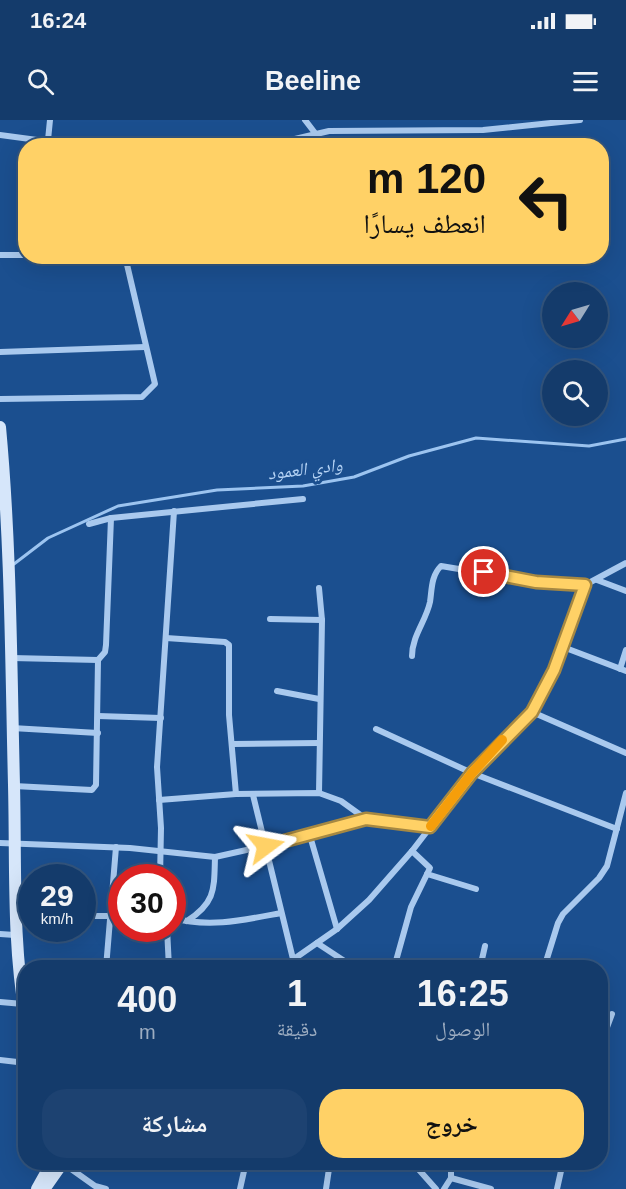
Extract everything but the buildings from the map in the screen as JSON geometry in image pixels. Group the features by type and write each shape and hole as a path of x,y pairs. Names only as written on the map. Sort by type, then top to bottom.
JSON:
{"street":[{"path":"48,138 50,120"},
{"path":"305,120 315,133"},
{"path":"296,138 329,131 483,130 580,120"},
{"path":"0,135 29,138"},
{"path":"0,255 18,255"},
{"path":"0,399 142,397 155,384 126,264"},
{"path":"0,352 145,347"},
{"path":"0,427 2,479 9,541 10,575 6,644 12,658 14,915 19,960"},
{"path":"89,524 111,518 303,500"},
{"path":"161,864 157,767 169,554 174,512"},
{"path":"14,786 92,790 96,785 99,660 105,652 106,645 111,518"},
{"path":"412,656 412,646 430,603 433,578 441,566 536,582 585,585 626,563"},
{"path":"597,580 626,591"},
{"path":"253,795 293,959 337,929 369,900 412,851 472,773 532,712 548,684 585,585"},
{"path":"319,588 322,620 319,793"},
{"path":"270,619 322,620"},
{"path":"166,638 225,642 229,645 229,715 236,794"},
{"path":"563,647 623,670 626,650"},
{"path":"12,658 99,660"},
{"path":"277,691 319,699"},
{"path":"532,712 626,753"},
{"path":"98,716 161,718"},
{"path":"12,728 98,733"},
{"path":"376,729 472,773 617,829"},
{"path":"233,744 319,743"},
{"path":"159,800 236,794 319,793 341,801 366,819"},
{"path":"547,960 558,924 572,904 599,878 607,866 626,793"},
{"path":"0,843 116,848 215,856 310,836 366,819 430,827"},
{"path":"310,836 337,929"},
{"path":"115,864 116,848"},
{"path":"396,960 411,907 429,867 412,851"},
{"path":"187,922 201,912 211,900 215,856"},
{"path":"427,874 476,889"},
{"path":"187,922 229,923 281,913"},
{"path":"0,934 15,935"},
{"path":"107,960 108,942"},
{"path":"168,942 169,960"},
{"path":"317,943 343,960"},
{"path":"482,960 485,946"},
{"path":"0,1002 18,1004"},
{"path":"608,1025 612,1014"},
{"path":"0,1060 18,1062"},
{"path":"38,1189 53,1170"},
{"path":"44,1189 55,1170"},
{"path":"68,1170 95,1187 106,1189"},
{"path":"240,1189 244,1170"},
{"path":"326,1189 329,1170"},
{"path":"419,1170 436,1189"},
{"path":"444,1189 451,1178 451,1170"},
{"path":"557,1189 561,1170"},
{"path":"451,1178 491,1189"}],"waterway":[{"name":"وادي العمود","path":"14,564 48,538 118,506 217,490 303,486 354,477 409,456 476,438 589,446 626,439"}],"slow traffic":[{"path":"431,826 472,773 502,740"}],"route":[{"path":"266,846 310,836 366,819 430,827 488,754 532,712 560,657 573,614 585,585 536,582 484,572"}]}
